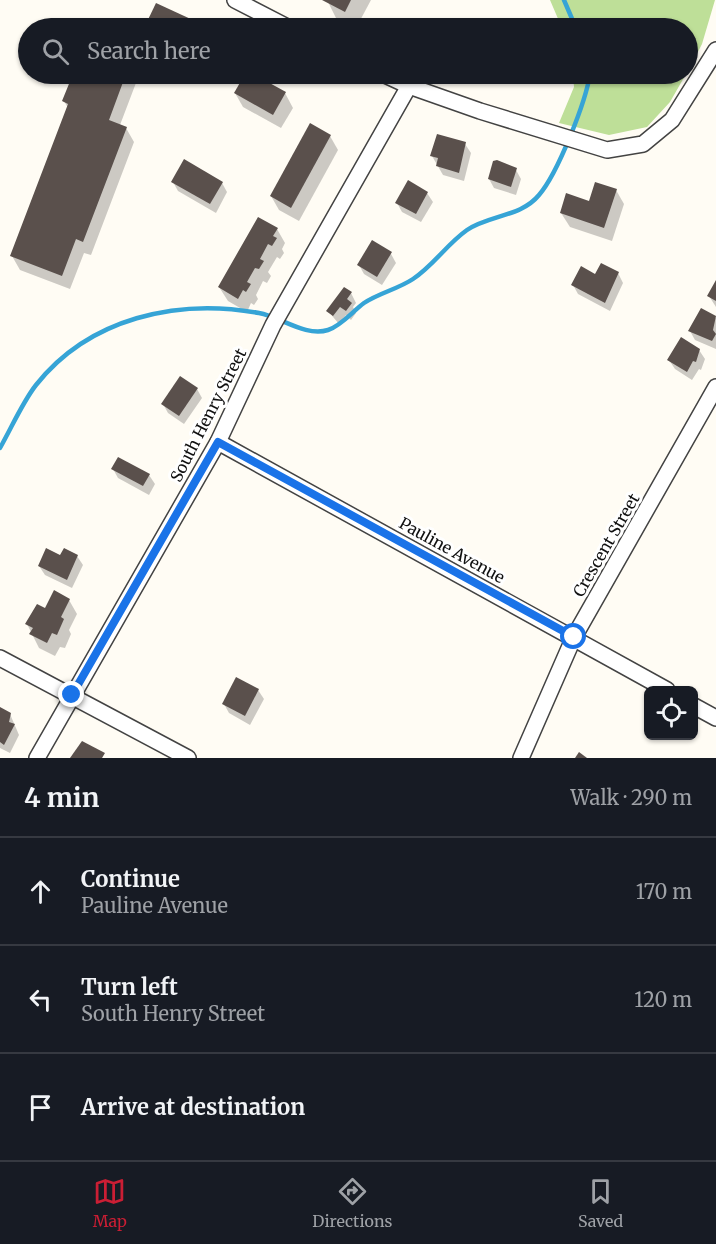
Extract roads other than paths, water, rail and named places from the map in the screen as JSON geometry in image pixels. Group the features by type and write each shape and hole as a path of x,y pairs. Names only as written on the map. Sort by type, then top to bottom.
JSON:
{"street":[{"path":"235,0 270,18"},
{"path":"698,79 716,50"},
{"path":"405,84 514,122 607,150 643,144 672,120 695,84"},
{"name":"South Henry Street","path":"37,758 218,442 273,325 409,86"},
{"name":"Crescent Street","path":"521,758 574,637 714,393"},
{"name":"Pauline Avenue","path":"218,442 660,686"},
{"path":"0,657 188,758"},
{"path":"698,709 716,718"}],"waterway":[{"path":"564,0 572,18"},
{"path":"0,448 36,385 57,362 82,343 108,329 137,318 197,308 259,313 302,329 328,330 342,322 364,303 413,279 467,230 523,208 539,195 554,171 570,136 588,84"}]}
